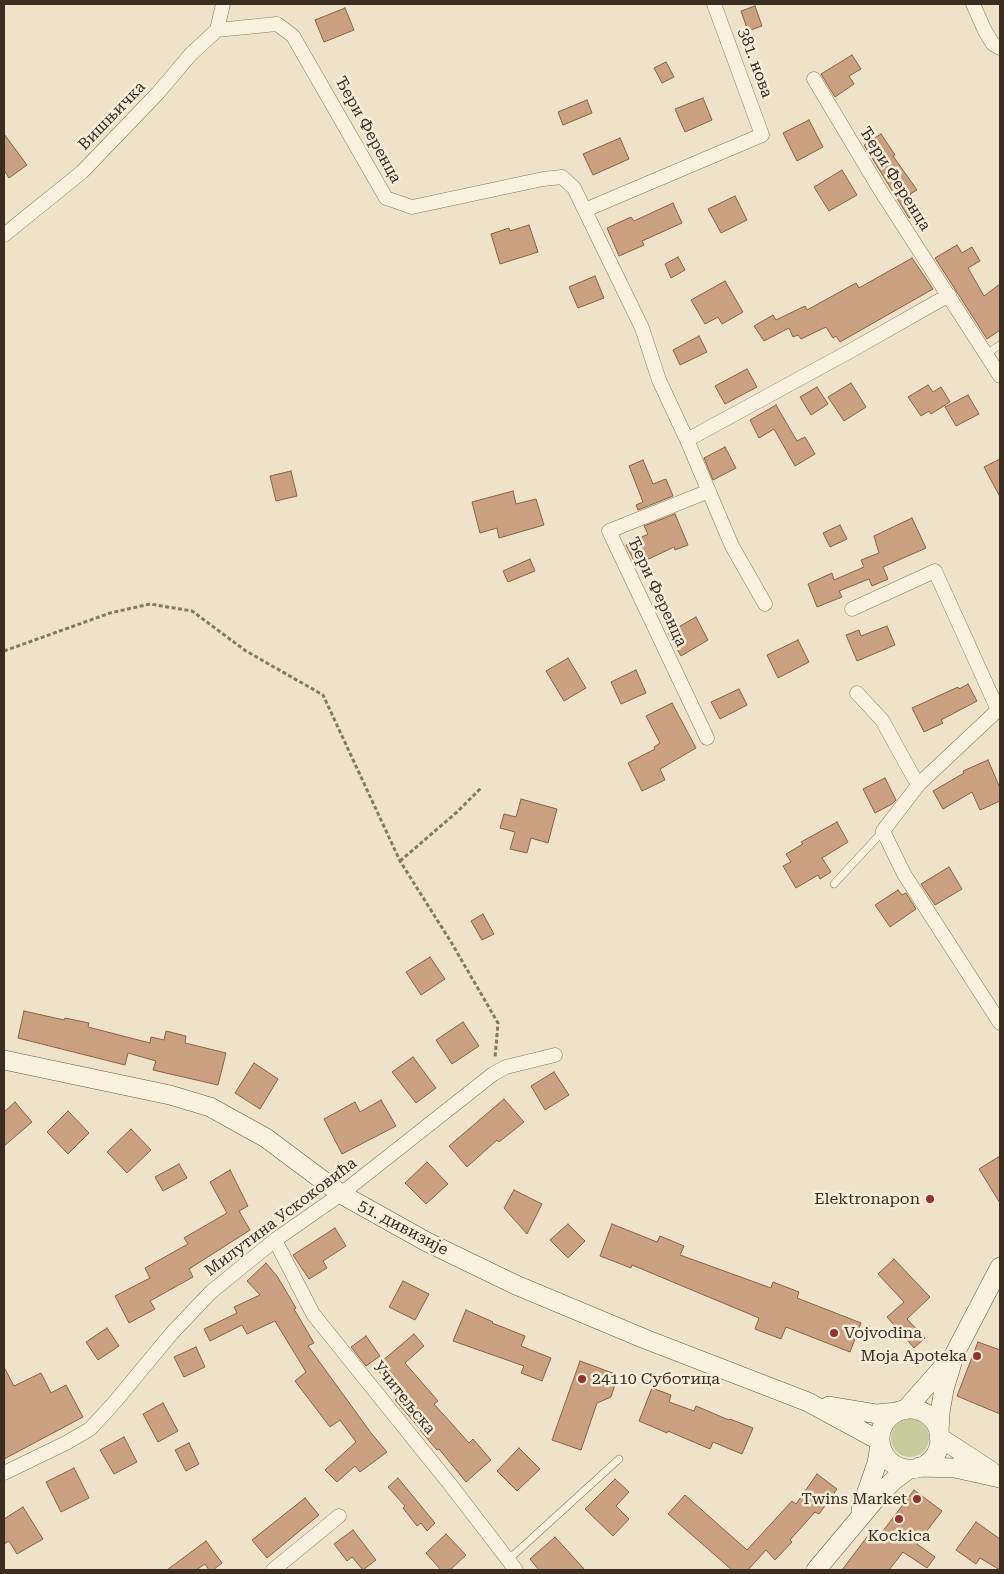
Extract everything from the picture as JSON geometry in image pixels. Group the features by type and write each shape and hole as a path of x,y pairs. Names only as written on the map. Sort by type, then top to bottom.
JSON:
{"street":[{"path":"217,30 223,4"},
{"name":"381. нова","path":"586,210 762,135 714,4"},
{"path":"973,4 985,31 993,44 1000,48"},
{"name":"Ђери Ференца","path":"217,30 277,24 293,36 386,198 412,207 543,179 562,177 574,188 642,328 659,380 732,546 765,604"},
{"name":"Вишњичка","path":"4,235 82,172 157,94 191,54 217,30"},
{"name":"Ђери Ференца","path":"814,79 879,188 1000,376"},
{"path":"687,440 949,295"},
{"name":"Ђери Ференца","path":"707,738 609,531 708,491"},
{"path":"852,610 936,571 999,709 919,784 883,831 904,874 1000,1023"},
{"path":"857,693 882,720 919,784"},
{"name":"Милутина Ускоковића","path":"4,1473 66,1443 90,1429 172,1333 211,1292 275,1240 341,1194 493,1074 506,1067 555,1055"},
{"name":"51. дивизије","path":"4,1060 170,1095 210,1107 266,1138 341,1194 427,1242 516,1285 645,1339 808,1402 843,1410 877,1414 902,1410"},
{"name":"Учитељска","path":"275,1240 313,1314 449,1482 512,1565"},
{"path":"818,1569 857,1519 888,1485 914,1468 928,1463 934,1457 938,1449 940,1413 944,1389 956,1353 1000,1267"},
{"path":"857,1519 877,1463 883,1426 888,1418 902,1410 956,1353"},
{"name":"51. дивизије","path":"808,1402 880,1443"},
{"path":"902,1410 915,1409 930,1417 936,1424 939,1434 1000,1478"},
{"path":"880,1443 884,1454 899,1467 955,1468 1000,1478"},
{"path":"273,1570 339,1516"}],"lane":[{"path":"986,354 1000,345"},
{"path":"834,884 883,831"},
{"path":"512,1565 620,1459"}],"path":[{"path":"4,651 110,612 150,604 192,611 246,651 323,695 400,861 451,942 498,1023 493,1074"},
{"path":"400,861 457,812 482,786"}],"green space":[{"path":"910,1419 924,1424 929,1438 924,1452 910,1457 896,1452 891,1438 896,1424"}],"building":[{"path":"755,6 762,26 748,31 741,11"},
{"path":"345,8 354,30 324,42 315,20"},
{"path":"852,55 861,69 849,76 854,84 835,97 821,74"},
{"path":"666,62 674,77 662,83 654,68"},
{"path":"703,98 712,120 685,132 675,109"},
{"path":"587,100 592,113 563,125 558,112"},
{"path":"809,120 823,147 797,161 783,133"},
{"path":"4,134 27,165 9,178 4,170"},
{"path":"881,134 895,155 893,156 917,190 910,194 921,210 909,218 864,145"},
{"path":"620,138 629,159 593,175 583,154"},
{"path":"842,170 857,195 829,211 814,187"},
{"path":"735,196 747,220 721,233 708,209"},
{"path":"673,203 682,223 642,241 644,245 619,256 607,228 631,217 634,221"},
{"path":"529,225 538,252 500,264 491,234 509,228 510,231"},
{"path":"957,245 962,253 972,247 980,261 968,268 984,296 1000,284 1000,330 987,339 935,258"},
{"path":"678,257 685,270 671,278 665,264"},
{"path":"912,258 933,289 840,342 836,336 833,338 826,327 801,339 798,335 793,337 789,328 764,341 754,326 773,315 776,320 805,306 807,310 856,283 859,288"},
{"path":"595,276 604,298 578,308 569,287"},
{"path":"725,281 743,312 722,324 718,317 705,324 691,300"},
{"path":"699,336 707,352 680,365 673,350"},
{"path":"747,369 757,387 725,404 715,386"},
{"path":"851,383 866,407 844,421 828,397"},
{"path":"928,385 933,392 941,387 950,402 931,414 929,411 921,416 908,397"},
{"path":"817,387 828,404 811,415 800,397"},
{"path":"968,395 979,414 956,426 945,407"},
{"path":"776,405 797,441 805,437 815,454 795,466 774,429 759,438 750,420"},
{"path":"725,447 736,468 713,480 704,458"},
{"path":"1000,459 1000,497 984,467"},
{"path":"643,460 653,484 666,479 673,496 638,510 636,505 643,502 629,466"},
{"path":"291,471 297,496 276,501 270,476"},
{"path":"513,491 516,504 536,499 544,525 499,538 497,528 480,533 472,502"},
{"path":"675,514 688,545 675,550 674,547 636,565 626,545 648,534 644,526"},
{"path":"912,518 926,548 883,567 888,579 872,586 869,579 839,591 842,597 817,607 808,584 832,573 834,580 864,567 861,560 879,553 874,536"},
{"path":"840,525 847,539 830,547 823,533"},
{"path":"530,559 535,571 508,582 503,571"},
{"path":"696,617 708,640 681,656 668,633"},
{"path":"887,626 895,645 857,661 846,635 859,630 861,636"},
{"path":"798,640 809,662 778,678 767,655"},
{"path":"568,658 586,688 564,701 546,671"},
{"path":"636,670 646,693 621,704 611,682"},
{"path":"968,684 977,701 941,720 943,723 924,732 912,708"},
{"path":"739,689 747,705 720,719 711,702"},
{"path":"672,703 696,748 660,769 665,780 642,791 628,763 655,749 654,747 660,743 646,716"},
{"path":"988,760 1000,788 1000,801 980,810 972,792 943,809 933,791 964,773 963,771"},
{"path":"885,778 896,800 875,813 863,789"},
{"path":"521,799 557,809 548,843 531,838 527,853 510,849 515,832 500,828 504,814 516,817"},
{"path":"837,822 848,842 822,858 831,872 820,879 818,875 796,888 783,866 791,862 786,854 803,844 801,842"},
{"path":"949,867 962,889 935,905 921,884"},
{"path":"898,890 902,895 906,893 916,909 890,927 875,905"},
{"path":"483,914 494,934 482,940 471,921"},
{"path":"430,957 445,979 421,995 406,972"},
{"path":"24,1011 64,1020 65,1018 89,1023 88,1027 150,1043 151,1037 164,1040 166,1031 186,1036 185,1043 226,1053 218,1085 153,1070 156,1061 128,1053 125,1065 18,1038"},
{"path":"463,1022 479,1046 452,1064 436,1040"},
{"path":"413,1057 436,1088 416,1103 392,1072"},
{"path":"254,1063 278,1079 260,1109 235,1093"},
{"path":"554,1072 569,1095 545,1110 531,1086"},
{"path":"504,1099 524,1122 499,1142 497,1140 467,1167 449,1146"},
{"path":"381,1100 396,1126 342,1154 324,1119 355,1102 360,1112"},
{"path":"15,1102 32,1122 4,1146 4,1112"},
{"path":"68,1111 89,1133 68,1154 47,1132"},
{"path":"131,1129 151,1150 127,1173 107,1152"},
{"path":"1000,1156 1000,1203 979,1169"},
{"path":"427,1162 448,1184 426,1204 405,1183"},
{"path":"179,1164 187,1178 163,1191 155,1177"},
{"path":"230,1170 248,1206 239,1211 250,1230 189,1269 193,1277 150,1301 155,1309 129,1323 115,1296 150,1278 145,1268 188,1244 184,1238 227,1213 210,1182"},
{"path":"514,1190 542,1204 527,1234 504,1208"},
{"path":"568,1224 585,1241 568,1258 550,1240"},
{"path":"612,1224 657,1242 660,1236 684,1246 680,1255 771,1288 773,1282 799,1292 797,1298 861,1323 850,1352 786,1327 781,1339 755,1329 759,1318 632,1265 631,1268 600,1256"},
{"path":"335,1228 346,1246 323,1261 327,1268 309,1279 293,1255"},
{"path":"894,1259 930,1297 907,1319 925,1338 914,1348 887,1317 904,1302 878,1274"},
{"path":"266,1263 277,1276 314,1343 308,1346 387,1452 360,1472 355,1466 337,1482 325,1470 356,1442 340,1420 330,1427 295,1381 306,1372 275,1321 247,1334 242,1325 210,1341 204,1329 237,1313 234,1307 260,1295 247,1281"},
{"path":"403,1281 429,1294 415,1320 389,1307"},
{"path":"466,1310 525,1336 521,1346 551,1358 542,1381 521,1373 524,1366 453,1341"},
{"path":"107,1328 119,1346 98,1360 86,1342"},
{"path":"414,1334 424,1346 405,1363 438,1401 434,1404 469,1443 473,1439 491,1460 466,1482 395,1400 400,1396 375,1367"},
{"path":"366,1336 380,1356 366,1366 351,1347"},
{"path":"978,1342 1000,1350 1000,1414 957,1396"},
{"path":"196,1347 205,1367 184,1377 174,1357"},
{"path":"580,1361 618,1375 611,1397 597,1403 581,1450 552,1440"},
{"path":"4,1367 14,1386 41,1373 51,1393 66,1385 83,1417 4,1459"},
{"path":"652,1388 671,1395 669,1402 694,1411 696,1406 753,1428 742,1454 713,1442 710,1449 639,1421"},
{"path":"163,1403 178,1431 158,1442 143,1414"},
{"path":"124,1437 137,1462 114,1474 100,1450"},
{"path":"189,1443 199,1464 186,1471 175,1450"},
{"path":"519,1448 540,1469 517,1491 497,1471"},
{"path":"74,1468 89,1498 61,1512 46,1482"},
{"path":"817,1474 837,1489 819,1514 815,1512 790,1540 792,1542 775,1560 766,1550 748,1570 732,1570 668,1514 685,1495 747,1550 792,1501 796,1504"},
{"path":"398,1478 435,1523 427,1531 421,1523 417,1526 403,1508 405,1506 388,1487"},
{"path":"615,1479 629,1492 616,1506 629,1519 613,1536 585,1509"},
{"path":"914,1490 942,1511 917,1544 935,1557 927,1568 903,1552 889,1570 842,1570 870,1533 877,1539"},
{"path":"305,1498 319,1515 267,1558 252,1540"},
{"path":"23,1507 43,1539 17,1554 9,1541 4,1544 4,1519"},
{"path":"976,1522 1000,1539 1000,1570 980,1558 976,1564 956,1550"},
{"path":"353,1530 376,1560 363,1570 352,1557 347,1561 334,1544"},
{"path":"446,1534 466,1555 450,1570 441,1570 426,1553"},
{"path":"555,1537 585,1570 539,1570 530,1559"},
{"path":"206,1541 222,1563 213,1570 209,1570 205,1564 196,1570 167,1570"}],"place":[{"name":"Elektronapon","path":"930,1199"},
{"name":"Vojvodina","path":"834,1333"},
{"name":"Moja Apoteka","path":"977,1356"},
{"name":"24110 Суботица","path":"582,1379"},
{"name":"Twins Market","path":"917,1499"},
{"name":"Kockica","path":"899,1519"}]}
